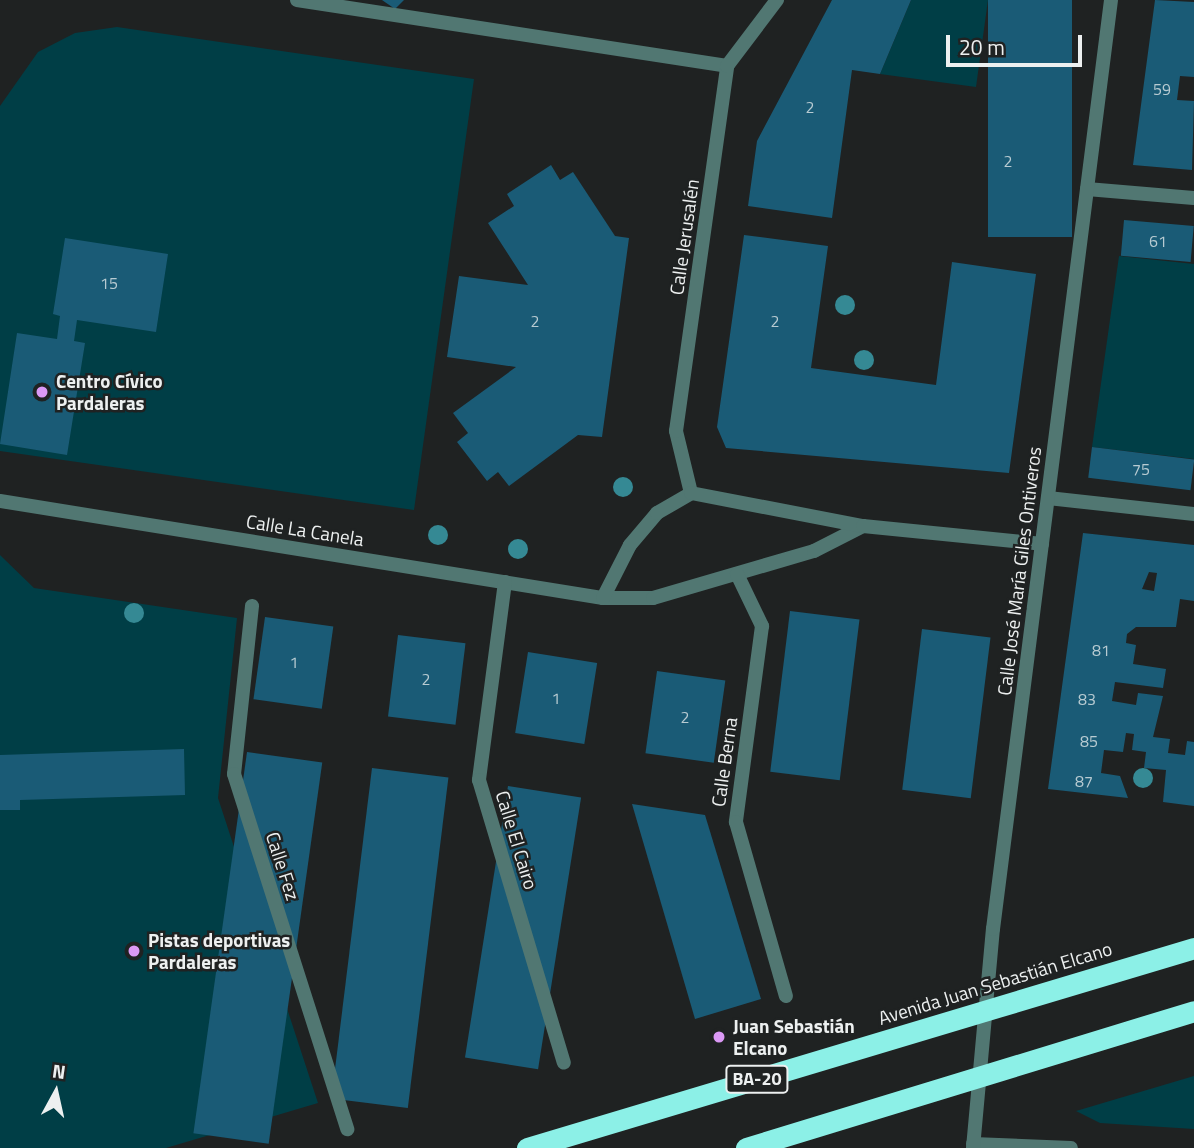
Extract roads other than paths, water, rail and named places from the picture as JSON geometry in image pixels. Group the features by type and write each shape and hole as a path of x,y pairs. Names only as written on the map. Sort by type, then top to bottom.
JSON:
{"highway":[{"name":"Avenida Juan Sebastián Elcano","path":"527,1148 1194,948"},
{"path":"746,1148 1194,1011"}],"street":[{"path":"298,0 727,66"},
{"name":"Calle Jerusalén","path":"691,493 676,431 727,66 776,0"},
{"name":"Calle José María Giles Ontiveros","path":"973,1146 986,1009 1111,0"},
{"path":"1087,189 1194,198"},
{"path":"603,598 630,545 657,513 691,493 863,526 1042,544"},
{"path":"1048,498 1194,514"},
{"name":"Calle La Canela","path":"0,501 603,598 653,598 814,551 863,526"},
{"name":"Calle Berna","path":"737,574 762,626 736,822 786,996"},
{"name":"Calle El Cairo","path":"505,582 479,780 564,1063"},
{"name":"Calle Fez","path":"253,607 234,774 346,1129"},
{"path":"973,1146 1071,1148"}],"place":[{"name":"Centro Cívico Pardaleras","path":"42,392"},
{"name":"Pistas deportivas Pardaleras","path":"134,951"},
{"name":"Juan Sebastián Elcano","path":"719,1037"}]}
